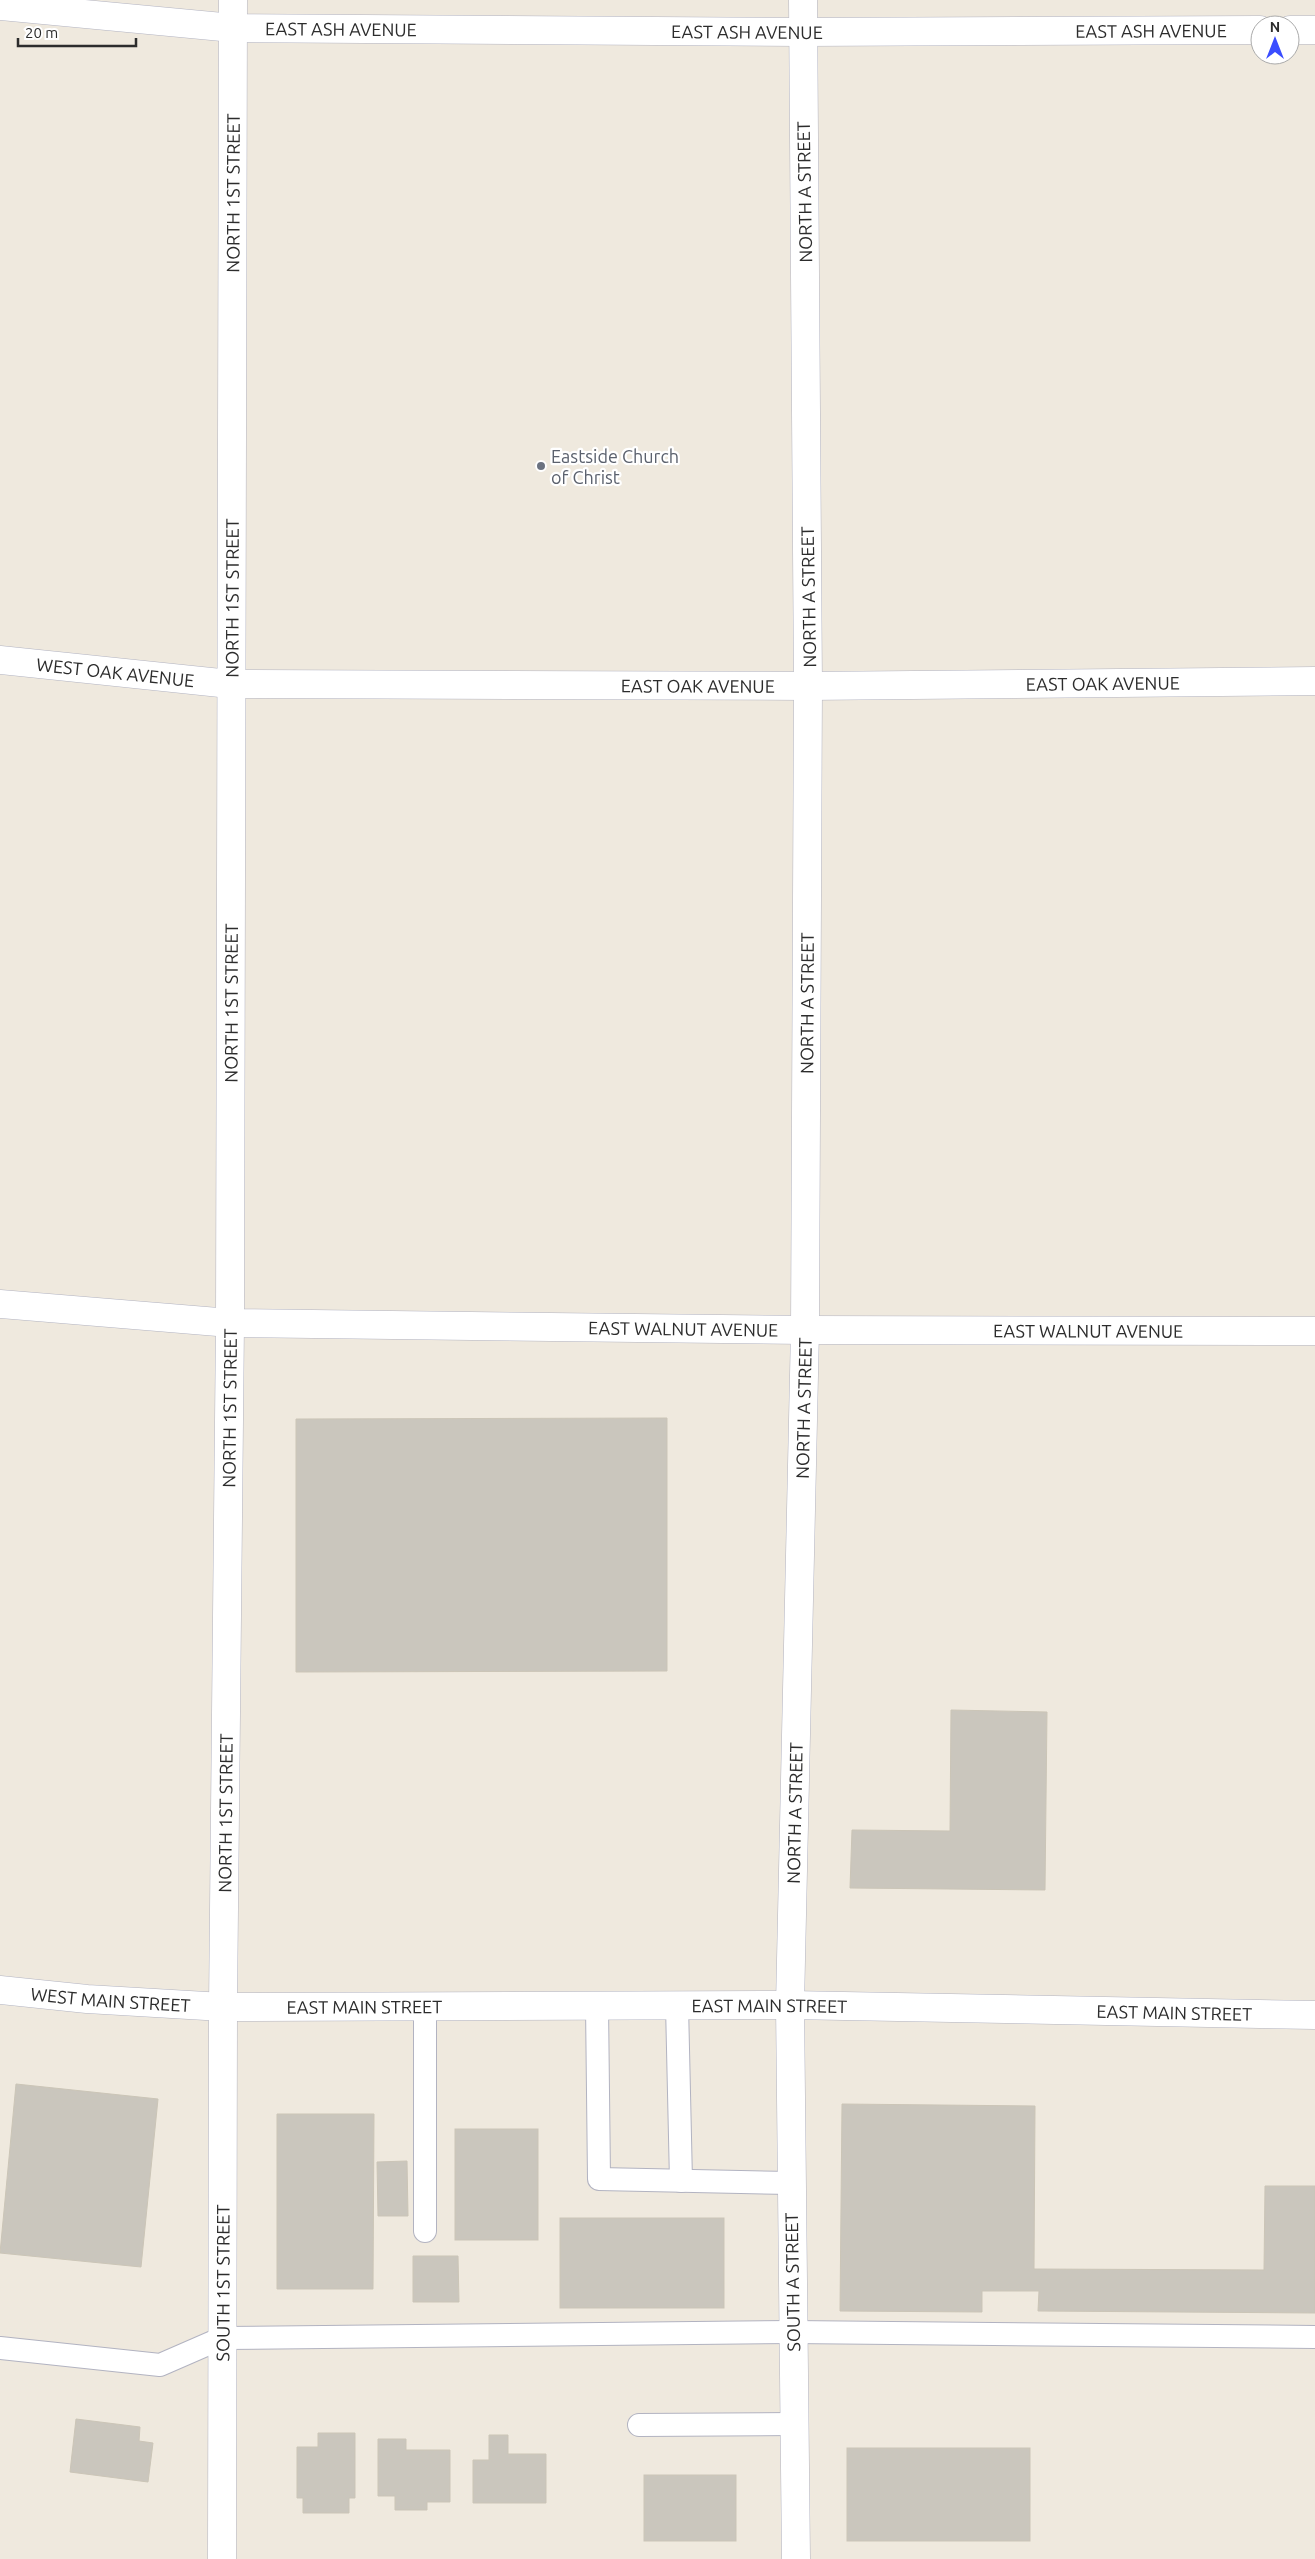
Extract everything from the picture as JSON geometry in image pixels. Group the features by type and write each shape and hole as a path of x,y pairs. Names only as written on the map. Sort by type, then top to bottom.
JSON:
{"street":[{"name":"NORTH 1ST STREET","path":"223,2007 230,1323 232,0"},
{"name":"NORTH A STREET","path":"790,2005 805,1330 808,686 802,0"},
{"name":"EAST ASH AVENUE","path":"0,6 232,28 802,32 1250,30"},
{"path":"1300,30 1315,30"},
{"name":"WEST OAK AVENUE","path":"0,660 230,684"},
{"name":"EAST OAK AVENUE","path":"230,684 808,686 1315,681"},
{"name":"EAST WALNUT AVENUE","path":"0,1304 230,1323 805,1330 1315,1331"},
{"name":"WEST MAIN STREET","path":"0,1990 87,1999 223,2007"},
{"name":"EAST MAIN STREET","path":"223,2007 790,2005 1315,2015"},
{"name":"SOUTH A STREET","path":"790,2005 792,2332 796,2559"},
{"name":"SOUTH 1ST STREET","path":"222,2559 223,2007"}],"lane":[{"path":"597,2005 599,2179 791,2183"},
{"path":"677,2005 681,2181"},
{"path":"425,2006 425,2231"},
{"path":"0,2348 160,2365 222,2338 792,2332 1315,2337"},
{"path":"638,2425 794,2424"}],"building":[{"path":"667,1418 667,1671 296,1672 296,1419"},
{"path":"951,1710 1047,1712 1045,1890 850,1888 852,1830 950,1831"},
{"path":"16,2084 158,2099 141,2267 0,2253"},
{"path":"842,2104 1035,2106 1034,2269 1264,2270 1265,2186 1315,2186 1315,2313 1038,2311 1039,2291 982,2291 982,2312 840,2311"},
{"path":"277,2114 374,2114 373,2289 277,2289"},
{"path":"455,2129 538,2129 538,2240 455,2240"},
{"path":"407,2161 408,2216 378,2216 377,2162"},
{"path":"560,2218 724,2218 724,2308 560,2308"},
{"path":"413,2256 458,2256 459,2302 413,2302"},
{"path":"76,2419 140,2427 139,2441 153,2443 148,2482 70,2472"},
{"path":"318,2433 355,2433 355,2498 349,2498 349,2513 303,2513 303,2498 297,2498 297,2447 318,2447"},
{"path":"489,2435 508,2435 508,2454 546,2454 546,2503 473,2503 473,2460 489,2460"},
{"path":"378,2439 406,2439 406,2450 450,2450 450,2502 427,2502 427,2510 395,2510 395,2496 378,2496"},
{"path":"847,2448 1030,2448 1030,2541 847,2541"},
{"path":"644,2475 736,2475 736,2541 644,2541"}],"place":[{"name":"Eastside Church of Christ","path":"541,466"}]}
